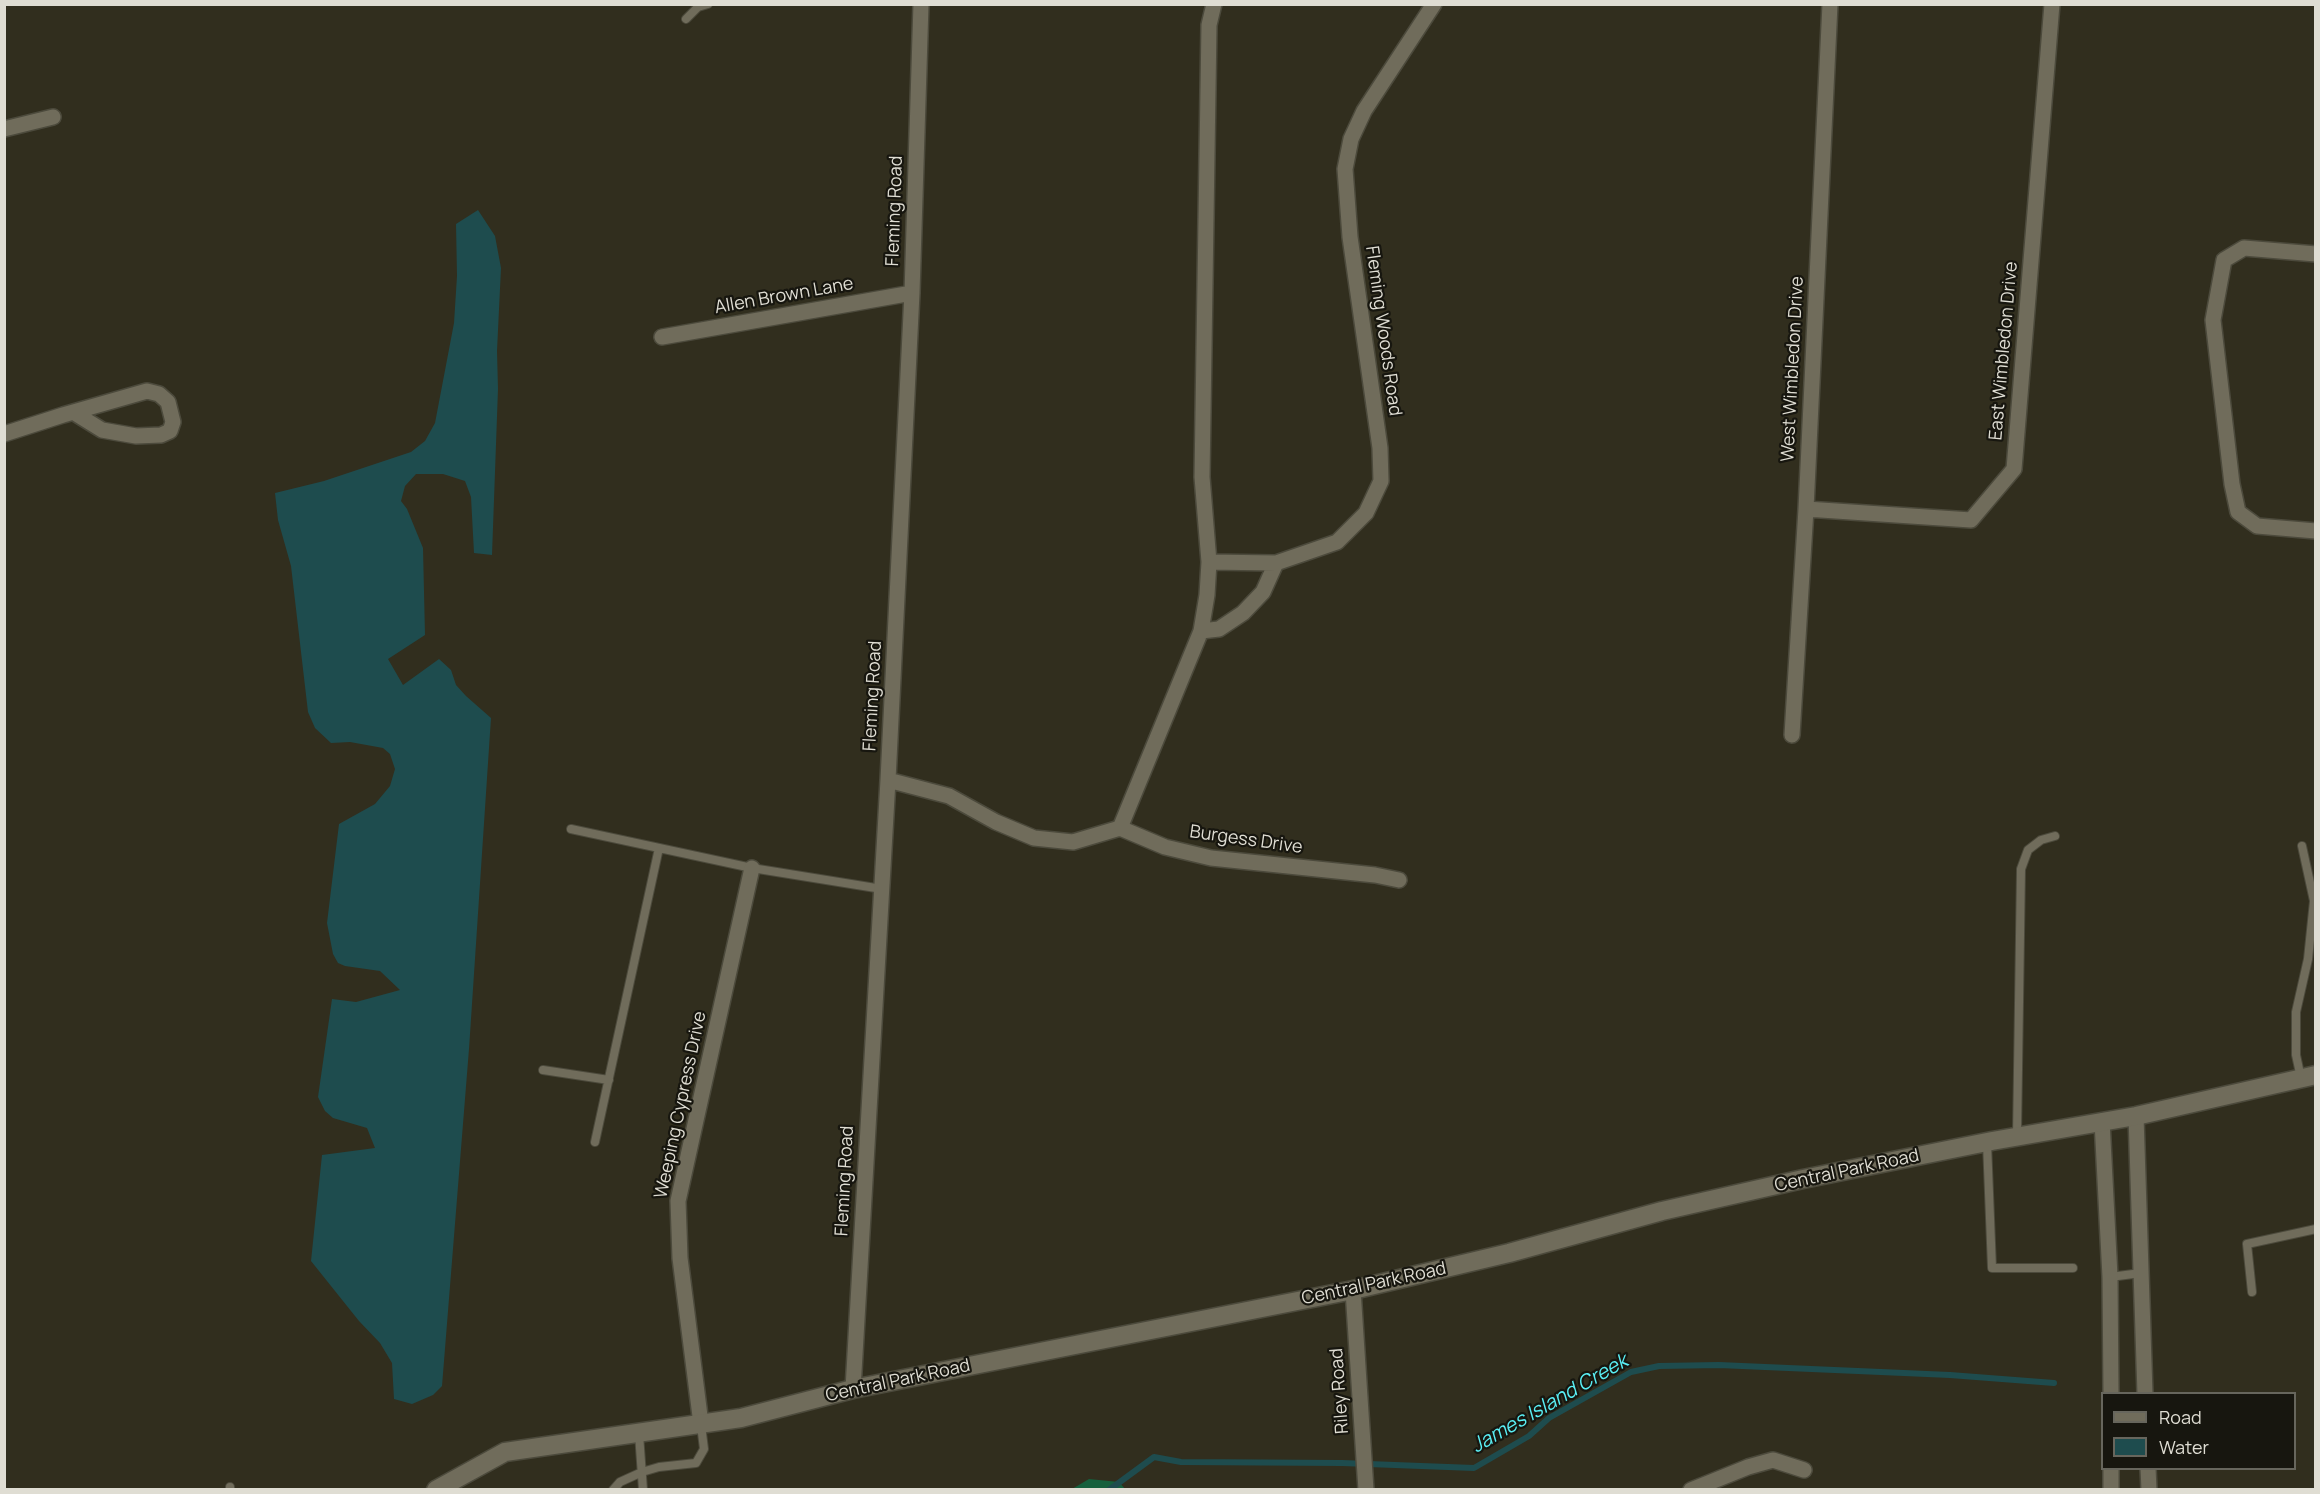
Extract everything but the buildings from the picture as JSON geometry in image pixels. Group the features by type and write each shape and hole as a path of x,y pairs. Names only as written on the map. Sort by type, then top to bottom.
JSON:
{"street":[{"name":"Fleming Road","path":"853,1389 888,780 912,293 921,4"},
{"path":"888,780 949,796 996,822 1034,838 1073,842 1120,828 1201,631 1209,562 1202,477 1209,25 1214,4"},
{"name":"Fleming Woods Road","path":"1209,562 1276,563 1337,542 1366,513 1381,481 1380,448 1350,237 1346,169 1351,139 1364,111 1434,4"},
{"name":"West Wimbledon Drive","path":"1792,735 1806,509 1830,4"},
{"name":"East Wimbledon Drive","path":"1806,509 1971,520 2014,469 2052,4"},
{"path":"4,129 54,117"},
{"path":"2316,254 2244,248 2224,260 2213,320 2232,484 2238,512 2257,526 2316,531"},
{"name":"Allen Brown Lane","path":"662,338 912,293"},
{"path":"4,434 73,412 147,391 159,394 168,402 173,422 170,431 161,435 116,434 102,430 73,412"},
{"path":"1201,631 1219,629 1243,613 1263,592 1276,563"},
{"name":"Burgess Drive","path":"1120,828 1165,847 1211,858 1375,875 1399,880"},
{"name":"Weeping Cypress Drive","path":"701,1424 680,1258 678,1201 752,868"},
{"name":"Central Park Road","path":"436,1490 505,1452 741,1418 853,1389 1353,1290 1509,1253 1662,1211 1986,1142 2136,1116 2308,1077"},
{"path":"2136,1116 2145,1392"},
{"path":"2102,1121 2110,1277 2111,1392"},
{"name":"Riley Road","path":"1353,1290 1366,1490"},
{"path":"1691,1490 1748,1467 1773,1460 1804,1470"},
{"path":"2111,1470 2111,1490"},
{"path":"2148,1470 2149,1490"}],"lane":[{"path":"686,19 698,7 708,4"},
{"path":"571,829 752,868 882,889"},
{"path":"2017,1136 2021,869 2028,850 2041,840 2055,836"},
{"path":"2302,846 2314,901 2308,959 2296,1012 2296,1055 2308,1077"},
{"path":"595,1142 659,848"},
{"path":"543,1070 609,1080"},
{"path":"1986,1142 1992,1268 2073,1268"},
{"path":"2252,1292 2247,1244 2316,1229"},
{"path":"2110,1277 2141,1273"},
{"path":"613,1490 620,1482 642,1472 659,1467 696,1463 704,1449 701,1424"},
{"path":"638,1432 643,1490"}],"green space":[{"path":"1089,1479 1119,1482 1125,1489 1072,1489"}],"water":[{"path":"478,210 495,236 501,268 492,555 474,553 471,497 465,481 443,474 416,474 405,486 401,501 407,509 423,548 425,635 388,659 403,685 439,659 451,670 456,685 491,718 469,1049 442,1386 433,1395 412,1404 394,1399 392,1363 380,1343 359,1321 311,1261 322,1155 375,1148 367,1128 333,1118 325,1111 318,1097 332,999 356,1002 400,990 380,971 345,966 338,963 333,954 327,923 339,824 375,804 390,786 395,769 390,754 383,748 350,742 331,743 315,728 308,712 291,566 278,520 275,493 324,481 411,452 425,441 435,423 454,323 457,276 456,224"}],"waterway":[{"name":"James Island Creek","path":"1109,1490 1154,1457 1181,1462 1342,1463 1474,1468 1529,1436 1549,1418 1631,1372 1659,1366 1719,1365 1950,1375 2054,1383"}]}
